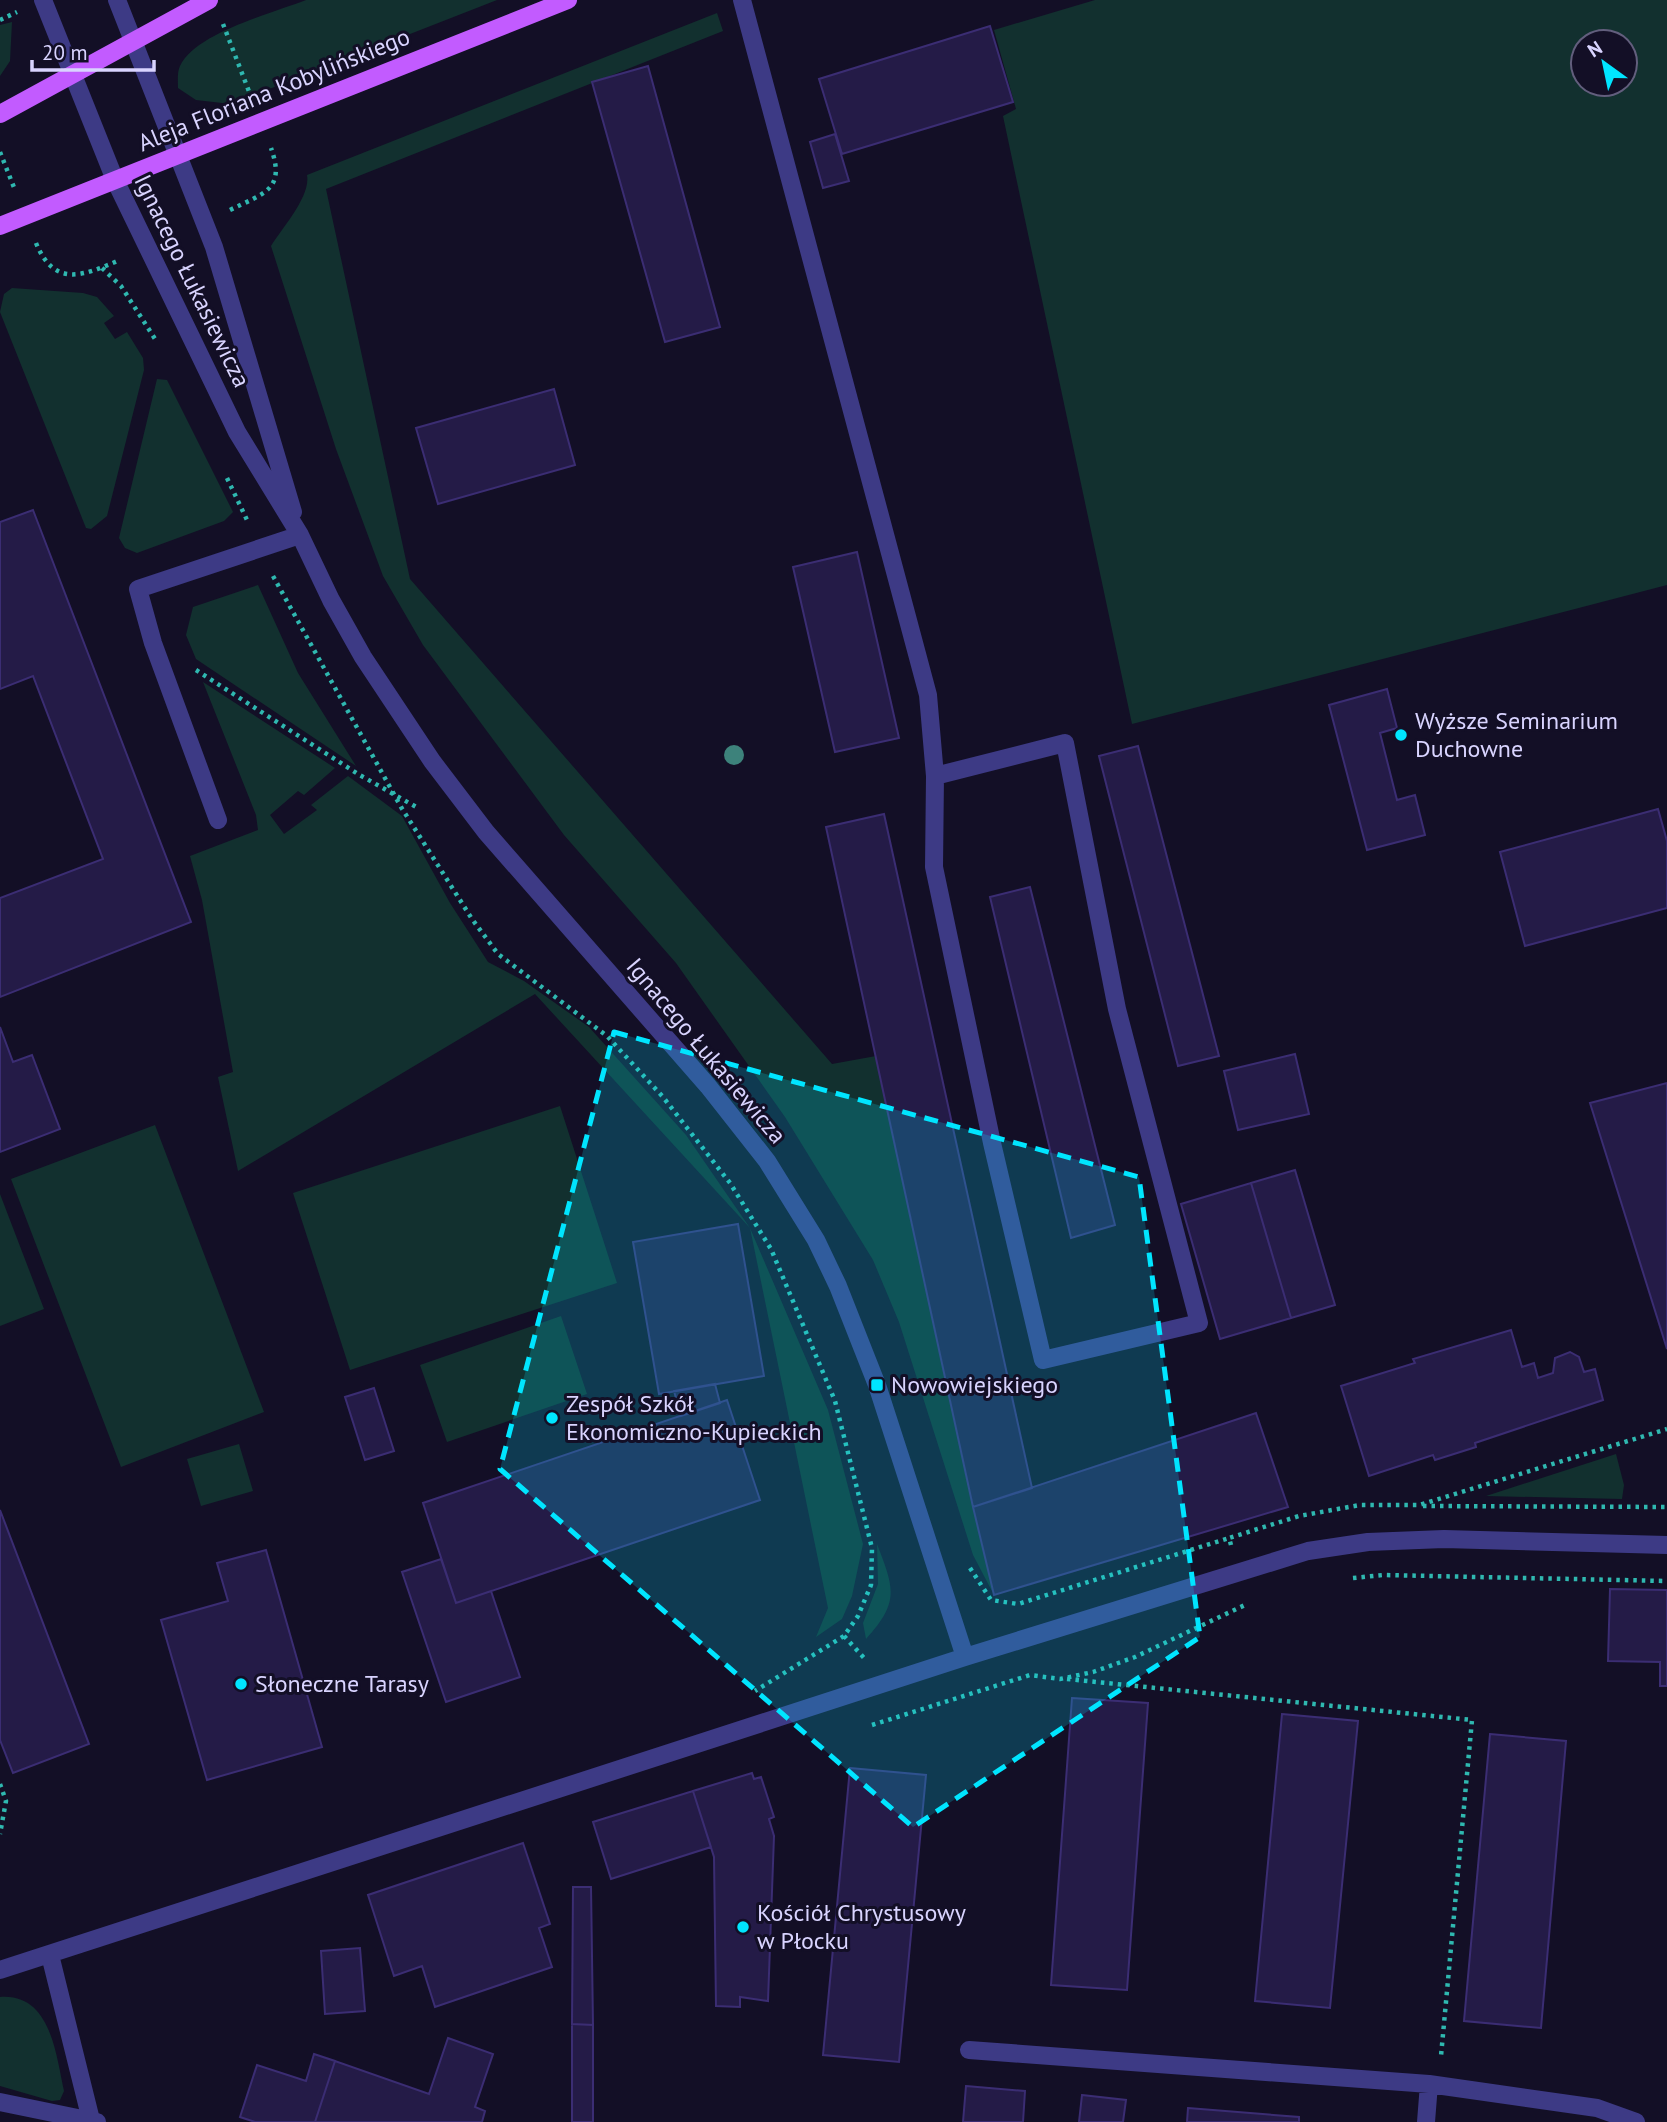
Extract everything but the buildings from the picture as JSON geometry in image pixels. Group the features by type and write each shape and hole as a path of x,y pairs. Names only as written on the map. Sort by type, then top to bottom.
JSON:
{"main road":[{"path":"0,114 209,0"},
{"name":"Aleja Floriana Kobylińskiego","path":"0,226 568,0"}],"street":[{"name":"Ignacego Łukasiewicza","path":"43,0 116,180 237,432 300,535 331,600 363,657 432,761 486,831 708,1086 767,1161 816,1240 838,1286 877,1385 965,1657"},
{"name":"Ignacego Łukasiewicza","path":"117,0 214,247 300,535"},
{"path":"742,0 928,695 935,776 934,867 992,1143 1044,1360 1199,1323 1117,1009 1065,743 935,776"},
{"path":"218,820 152,643 138,589 300,535"},
{"path":"0,1970 965,1657 1307,1551 1368,1542 1444,1539 1667,1545"},
{"path":"0,2102 94,2121 50,1955"},
{"path":"969,2050 1433,2085 1597,2108 1633,2120"},
{"path":"1426,2122 1433,2085"}],"path":[{"path":"0,12 3,18"},
{"path":"102,268 121,286 160,346"},
{"path":"225,474 314,654 394,796 472,919 498,954 607,1036 663,1097 730,1183 771,1249 835,1401 872,1548 871,1586 858,1616 844,1636 749,1695"},
{"path":"152,643 394,796 418,808"},
{"path":"1419,1506 1667,1429"},
{"path":"968,1564 991,1600 1018,1604 1299,1516 1360,1504 1667,1507"},
{"path":"1060,1679 1093,1672 1135,1657 1250,1603 1229,1538"},
{"path":"1344,1579 1383,1574 1667,1581"},
{"path":"872,1725 1030,1675 1472,1720 1433,2085"},
{"path":"0,1784 6,1801 0,1834"}],"highlighted area":[{"path":"614,1032 1139,1177 1200,1637 913,1827 500,1469"}],"green space":[{"path":"306,0 497,0 231,104 196,100 178,88 180,66 188,54 201,44 236,25"},
{"path":"1095,0 1667,0 1667,585 1132,724 1003,116 1016,109 994,30"},
{"path":"717,13 723,31 326,189 410,579 832,1064 876,1056 994,1595 973,1555 899,1322 873,1260 785,1117 676,963 564,835 423,645 383,576 336,449 271,246 295,212 305,192 307,175"},
{"path":"12,22 10,61 0,76 0,25"},
{"path":"12,288 83,293 97,297 114,316 104,323 115,339 127,332 143,358 144,370 107,516 91,529 86,528 0,312 4,294"},
{"path":"157,379 167,380 233,512 224,521 137,553 125,548 119,538"},
{"path":"258,585 298,673 356,766 196,659 186,635 193,607"},
{"path":"203,682 335,768 304,795 298,791 270,815 284,834 317,810 311,805 348,776 402,816 450,903 488,962 524,981 589,1027 686,1135 750,1228 535,994 238,1171 218,1077 233,1072 202,900 190,856 258,830 256,815"},
{"path":"560,1106 617,1283 350,1370 293,1193"},
{"path":"155,1125 264,1412 121,1467 11,1179"},
{"path":"0,1194 44,1309 0,1326"},
{"path":"750,1228 828,1410 863,1544 852,1596 842,1619 816,1637 828,1608"},
{"path":"561,1316 587,1394 447,1442 420,1365"},
{"path":"239,1444 253,1491 201,1506 187,1459"},
{"path":"1616,1454 1624,1485 1622,1499 1486,1496"},
{"path":"877,1544 891,1594 884,1615 866,1639 863,1623 878,1584"},
{"path":"0,1997 17,1998 41,2015 54,2044 58,2061 64,2091 60,2100 52,2101 0,2086"}],"place":[{"name":"Wyższe Seminarium Duchowne","path":"1401,735"},
{"name":"Nowowiejskiego","path":"877,1385"},
{"name":"Zespół Szkół Ekonomiczno-Kupieckich","path":"552,1418"},
{"name":"Słoneczne Tarasy","path":"241,1684"},
{"name":"Kościół Chrystusowy w Płocku","path":"743,1927"}]}
